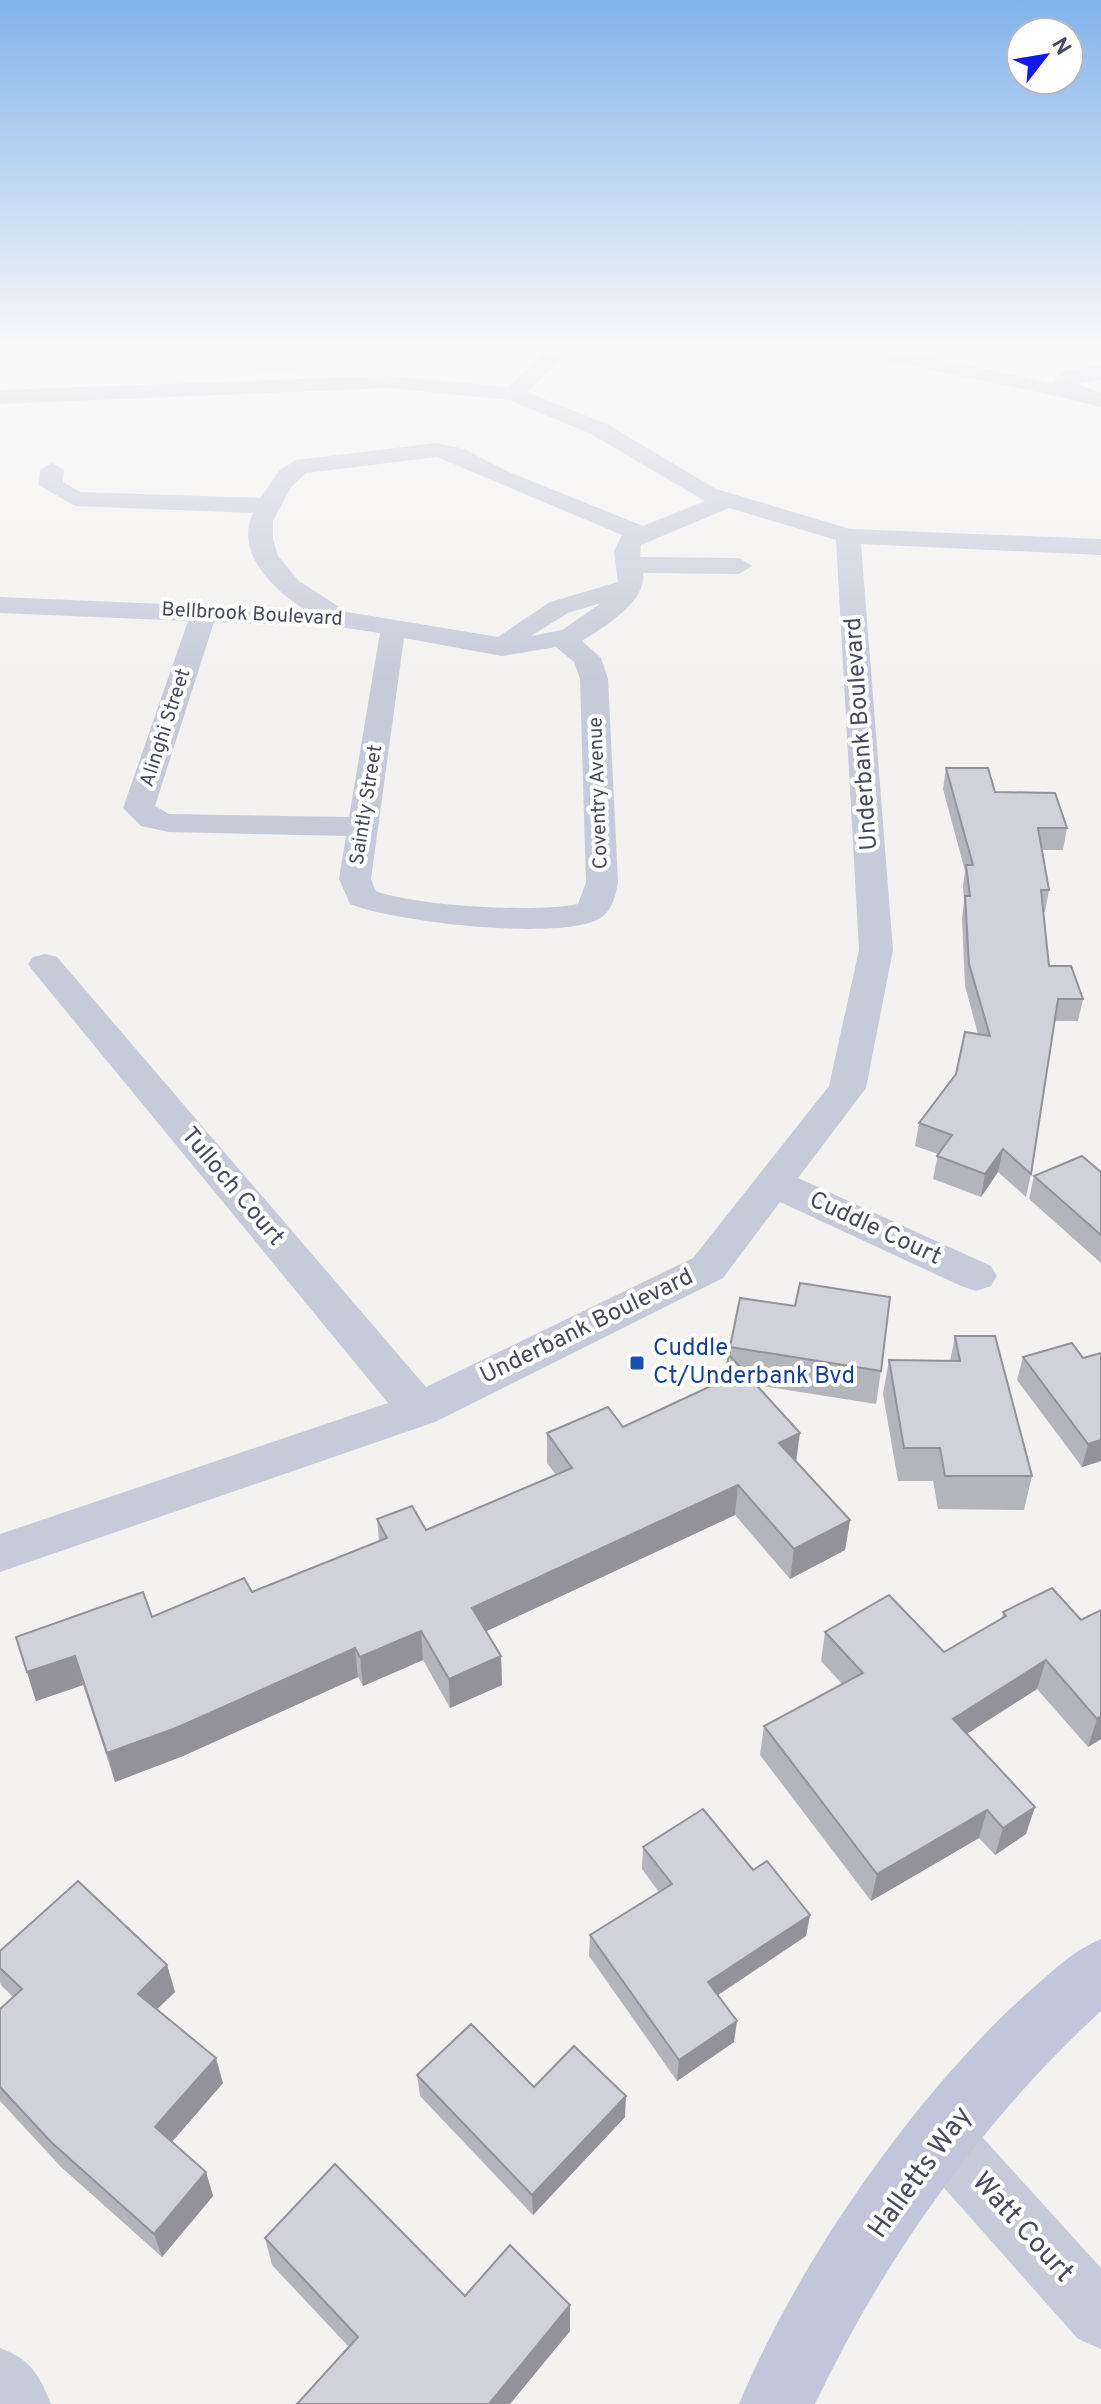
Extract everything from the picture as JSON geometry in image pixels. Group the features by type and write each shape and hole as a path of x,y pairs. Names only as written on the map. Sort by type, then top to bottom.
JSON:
{"street":[{"path":"340,619 319,607 268,567 259,531 267,506 289,471 304,465 382,456"},
{"path":"460,456 499,476 631,530 717,497"},
{"path":"646,456 717,497 848,536 1101,547"},
{"path":"52,470 51,485 61,494 75,499 267,506"},
{"name":"Bellbrook Boulevard","path":"6,605 340,619 502,648 537,646 561,638 613,610 629,578 627,551 631,530"},
{"name":"Underbank Boulevard","path":"0,1553 419,1410 708,1268 847,1088 876,950 848,536"},
{"path":"502,648 526,623 629,578 739,566"},
{"path":"0,630 6,605"},
{"name":"Alinghi Street","path":"204,613 139,808 152,819 169,823 364,827"},
{"name":"Saintly Street","path":"398,627 391,636 355,879 362,897 387,906 496,914"},
{"name":"Coventry Avenue","path":"496,914 561,916 587,912 598,903 602,882 594,679 587,658 561,638"},
{"name":"Tulloch Court","path":"45,964 419,1410"},
{"name":"Cuddle Court","path":"774,1183 976,1276"},
{"name":"Halletts Way","path":"776,2404 801,2349 898,2197 1009,2056 1101,1969"},
{"name":"Watt Court","path":"943,2140 1101,2316"},
{"path":"0,2381 17,2404"}],"building":[{"path":"946,768 988,768 995,792 1055,793 1067,828 1038,828 1049,890 1041,890 1049,966 1071,966 1083,999 1058,999 1031,1174 1003,1149 985,1174 937,1156 952,1135 919,1123 956,1074 965,1032 990,1036 969,964 965,896 970,896 966,865 973,865"},
{"path":"1082,1156 1101,1172 1101,1235 1034,1176"},
{"path":"800,1283 890,1297 881,1371 730,1347 740,1298 795,1306"},
{"path":"955,1336 995,1336 1032,1476 945,1476 940,1448 904,1448 889,1360 960,1361"},
{"path":"1072,1343 1083,1358 1101,1353 1101,1440 1088,1444 1023,1357"},
{"path":"729,1355 800,1433 779,1443 850,1520 794,1549 738,1485 472,1608 501,1656 449,1679 421,1631 360,1657 355,1648 176,1728 107,1753 75,1656 27,1672 16,1637 143,1592 152,1617 244,1578 252,1592 387,1538 377,1519 412,1506 426,1530 572,1468 547,1433 608,1407 623,1427 724,1380"},
{"path":"1052,1588 1081,1620 1101,1610 1101,1716 1097,1719 1046,1660 953,1719 1035,1807 1003,1828 987,1810 877,1874 764,1726 863,1673 825,1632 889,1595 944,1652 1006,1616 1003,1612"},
{"path":"703,1809 753,1870 767,1861 810,1915 708,1982 737,2021 679,2060 590,1935 672,1884 643,1847"},
{"path":"78,1881 167,1965 138,1994 216,2058 155,2127 206,2172 154,2234 51,2142 0,2087 0,2009 22,1989 0,1968 0,1951"},
{"path":"471,2024 534,2087 574,2046 626,2096 532,2195 417,2075"},
{"path":"335,2164 465,2296 510,2245 570,2305 489,2404 297,2404 358,2337 265,2238"}],"place":[{"name":"Cuddle Ct/Underbank Bvd","path":"637,1363"}]}
